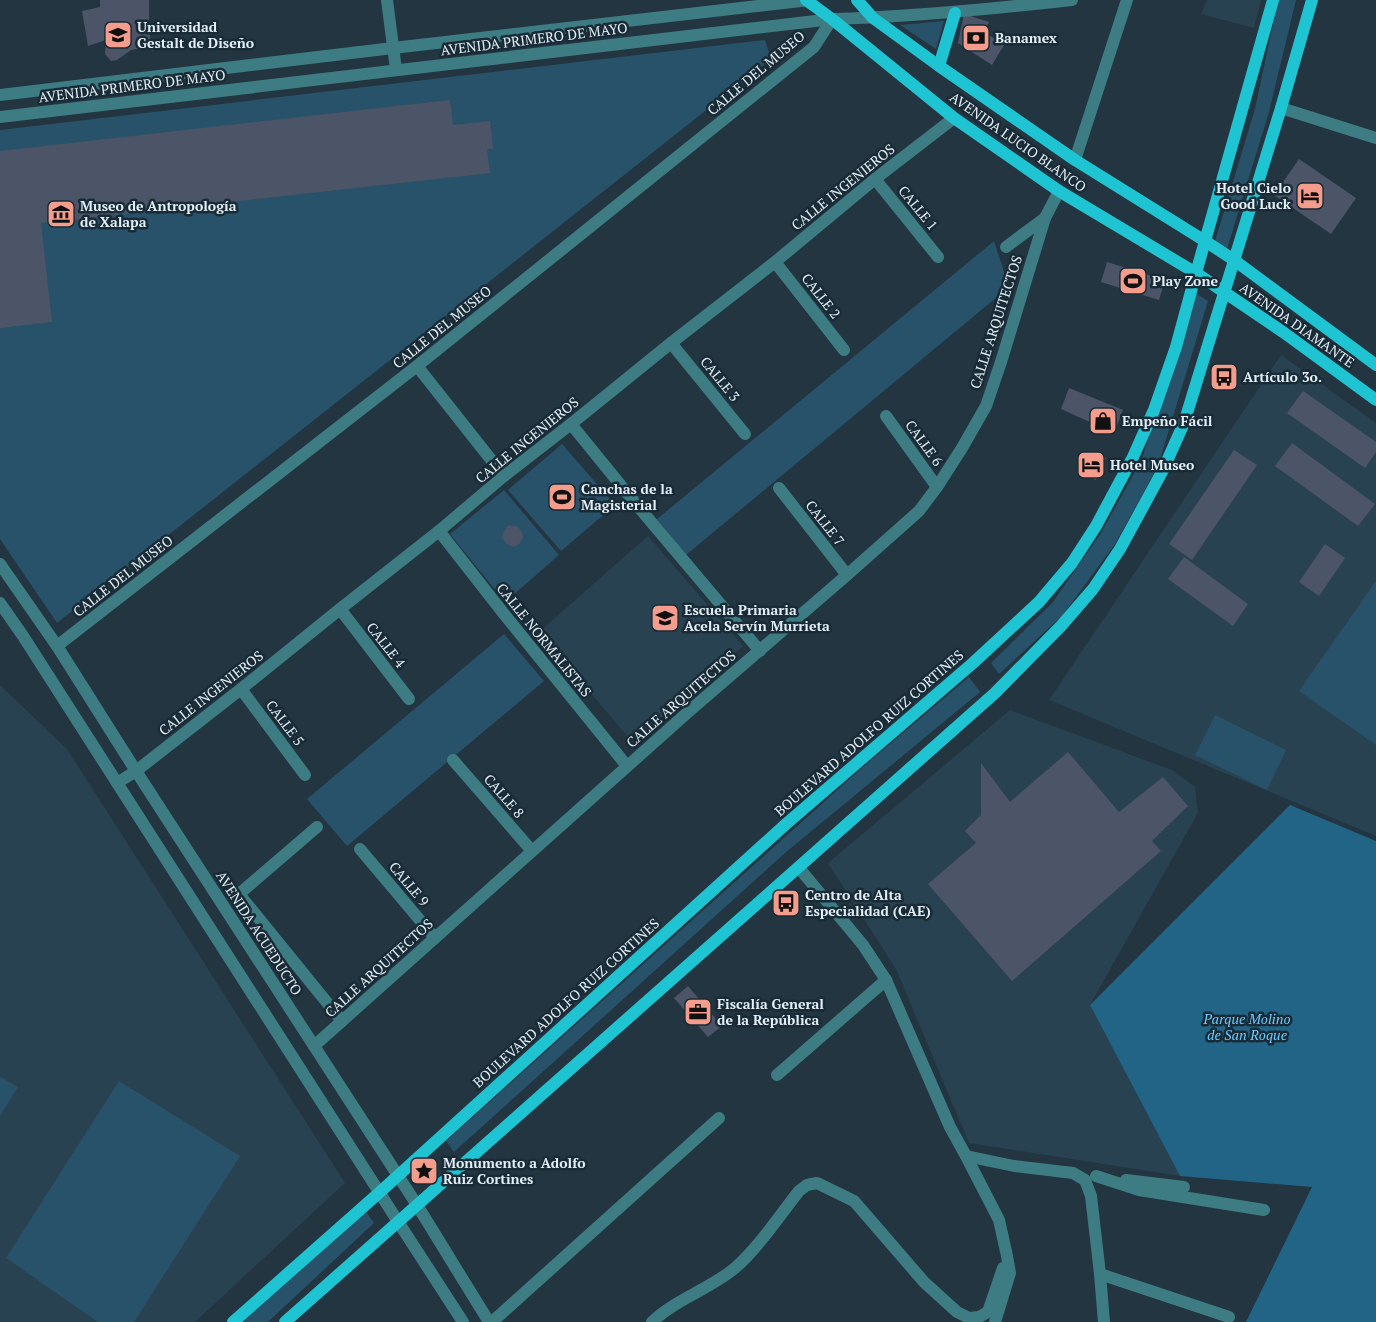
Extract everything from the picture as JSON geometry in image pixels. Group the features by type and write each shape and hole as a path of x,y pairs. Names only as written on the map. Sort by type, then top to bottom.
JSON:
{"main road":[{"name":"AVENIDA LUCIO BLANCO","path":"808,0 954,118 1059,191 1196,273 1224,292"},
{"name":"AVENIDA LUCIO BLANCO","path":"857,0 873,18 1075,160 1234,260"},
{"name":"BOULEVARD ADOLFO RUIZ CORTINES","path":"233,1322 398,1176 786,824 973,663 1039,602 1077,556 1096,526 1133,457 1154,410 1176,347 1274,0"},
{"path":"285,1322 995,693 1061,626 1093,589 1120,549 1163,470 1184,423 1281,108 1312,0"},
{"path":"939,66 955,13"},
{"name":"AVENIDA DIAMANTE","path":"1234,260 1376,365"},
{"name":"AVENIDA DIAMANTE","path":"1224,292 1283,332 1376,400"}],"street":[{"path":"387,0 396,70"},
{"name":"AVENIDA PRIMERO DE MAYO","path":"0,95 808,0"},
{"name":"AVENIDA PRIMERO DE MAYO","path":"0,117 832,19 955,13 1072,0"},
{"path":"1075,160 1127,0"},
{"name":"CALLE DEL MUSEO","path":"57,646 417,366 814,47 832,19"},
{"path":"1281,108 1376,138"},
{"name":"CALLE INGENIEROS","path":"117,783 136,771 241,689 439,531 504,476 775,262 875,178 954,118"},
{"name":"CALLE 1","path":"875,178 938,257"},
{"name":"CALLE ARQUITECTOS","path":"314,1046 627,766 848,575 919,511 962,448 986,406 1002,362 1044,218 1059,191"},
{"path":"1006,248 1044,218"},
{"name":"CALLE 2","path":"775,262 844,350"},
{"name":"CALLE 3","path":"671,343 745,434"},
{"path":"417,366 504,476"},
{"name":"CALLE 6","path":"886,416 937,487"},
{"path":"571,424 760,651"},
{"name":"CALLE 7","path":"779,488 848,575"},
{"name":"CALLE NORMALISTAS","path":"439,531 627,766"},
{"name":"AVENIDA ACUEDUCTO","path":"0,564 57,646 490,1322"},
{"path":"0,603 463,1322"},
{"name":"CALLE 4","path":"340,609 408,699"},
{"path":"23,636 42,623"},
{"name":"CALLE 5","path":"241,689 305,775"},
{"name":"CALLE 8","path":"453,760 532,851"},
{"path":"317,827 239,894 342,1021"},
{"name":"CALLE 9","path":"360,850 435,938"},
{"path":"799,868 862,945 886,980 950,1127 999,1220 1010,1273 995,1322"},
{"path":"777,1074 886,980"},
{"path":"490,1322 719,1118"},
{"path":"966,1156 1014,1166 1073,1173 1139,1190 1264,1210"},
{"path":"1090,1178 1184,1187"},
{"path":"1090,1178 1104,1322"},
{"path":"652,1322 662,1312 712,1284 735,1268 799,1191 807,1185 816,1184 854,1201 924,1282 957,1312 969,1318 979,1317 988,1312 1007,1256"},
{"path":"1100,1274 1229,1317"}],"shaded area":[{"path":"1207,0 1261,0 1254,28 1201,14"},
{"path":"1278,0 1296,0 1269,112 1227,249 1215,241 1255,109"},
{"path":"944,21 936,49 900,25"},
{"path":"765,40 771,59 57,623 0,539 0,130"},
{"path":"994,241 1009,287 686,555 657,519"},
{"path":"1192,291 1208,301 1158,466 1115,544 1062,616 999,674 991,663 1053,602 1101,533 1142,459"},
{"path":"1281,355 1376,423 1376,836 1049,700"},
{"name":"Canchas de la Magisterial","path":"562,444 615,505 561,551 508,490"},
{"path":"504,490 559,555 505,602 450,534"},
{"path":"648,536 743,646 633,743 539,632"},
{"path":"1376,581 1376,745 1299,691"},
{"path":"504,634 544,681 347,846 307,799"},
{"path":"969,677 980,692 785,853 454,1152 446,1141 863,767"},
{"path":"0,685 67,749 345,1183 195,1322 0,1322"},
{"path":"1010,710 1172,770 1195,787 1198,813 1090,1005 1180,1176 969,1143 896,969 828,863"},
{"path":"1215,715 1286,750 1267,790 1195,755"},
{"path":"0,1078 18,1087 0,1116"},
{"path":"119,1081 240,1156 134,1322 98,1322 6,1258"},
{"path":"363,1207 374,1223 268,1322 239,1322"}],"green space":[{"name":"Parque Molino de San Roque","path":"1290,805 1376,841 1376,1322 1246,1322 1312,1187 1180,1176 1090,1005"}],"building":[{"name":"Universidad Gestalt de Diseño","path":"100,0 149,0 149,31 153,51 142,48 131,50 117,60 111,61 105,54 106,40 88,46 82,11 100,7"},
{"name":"Banamex","path":"964,14 989,22 984,32 1004,45 992,65 958,43"},
{"name":"Museo de Antropología de Xalapa","path":"450,100 453,125 490,121 493,149 487,149 490,173 41,223 52,322 0,328 0,151"},
{"path":"1299,159 1356,198 1331,234 1274,195"},
{"name":"Play Zone","path":"1107,262 1165,280 1159,300 1101,282"},
{"name":"Empeño Fácil","path":"1069,388 1123,410 1114,433 1061,409"},
{"path":"1303,391 1376,442 1376,452 1365,468 1287,413"},
{"path":"1292,443 1375,504 1358,526 1275,466"},
{"path":"1234,450 1257,465 1192,560 1169,544"},
{"path":"1090,451 1106,458 1096,480 1079,473"},
{"path":"509,525 518,527 522,532 523,538 514,547 507,544 502,538 504,531"},
{"path":"1325,544 1345,558 1319,596 1299,582"},
{"path":"1184,557 1248,604 1233,626 1168,579"},
{"path":"1068,752 1119,812 1163,777 1188,806 1152,841 1161,851 1012,981 928,884 976,843 965,831 981,815 981,763 1010,802"},
{"name":"Fiscalía General de la República","path":"688,986 722,1026 708,1037 674,998"}],"place":[{"name":"Universidad Gestalt de Diseño","path":"118,35"},
{"name":"Banamex","path":"976,38"},
{"name":"Hotel Cielo Good Luck","path":"1310,196"},
{"name":"Museo de Antropología de Xalapa","path":"61,214"},
{"name":"Play Zone","path":"1133,281"},
{"name":"Artículo 3o.","path":"1224,377"},
{"name":"Empeño Fácil","path":"1103,421"},
{"name":"Hotel Museo","path":"1091,465"},
{"name":"Canchas de la Magisterial","path":"562,497"},
{"name":"Escuela Primaria Acela Servín Murrieta","path":"665,618"},
{"name":"Centro de Alta Especialidad (CAE)","path":"786,903"},
{"name":"Fiscalía General de la República","path":"698,1012"},
{"name":"Monumento a Adolfo Ruiz Cortines","path":"424,1171"}]}
